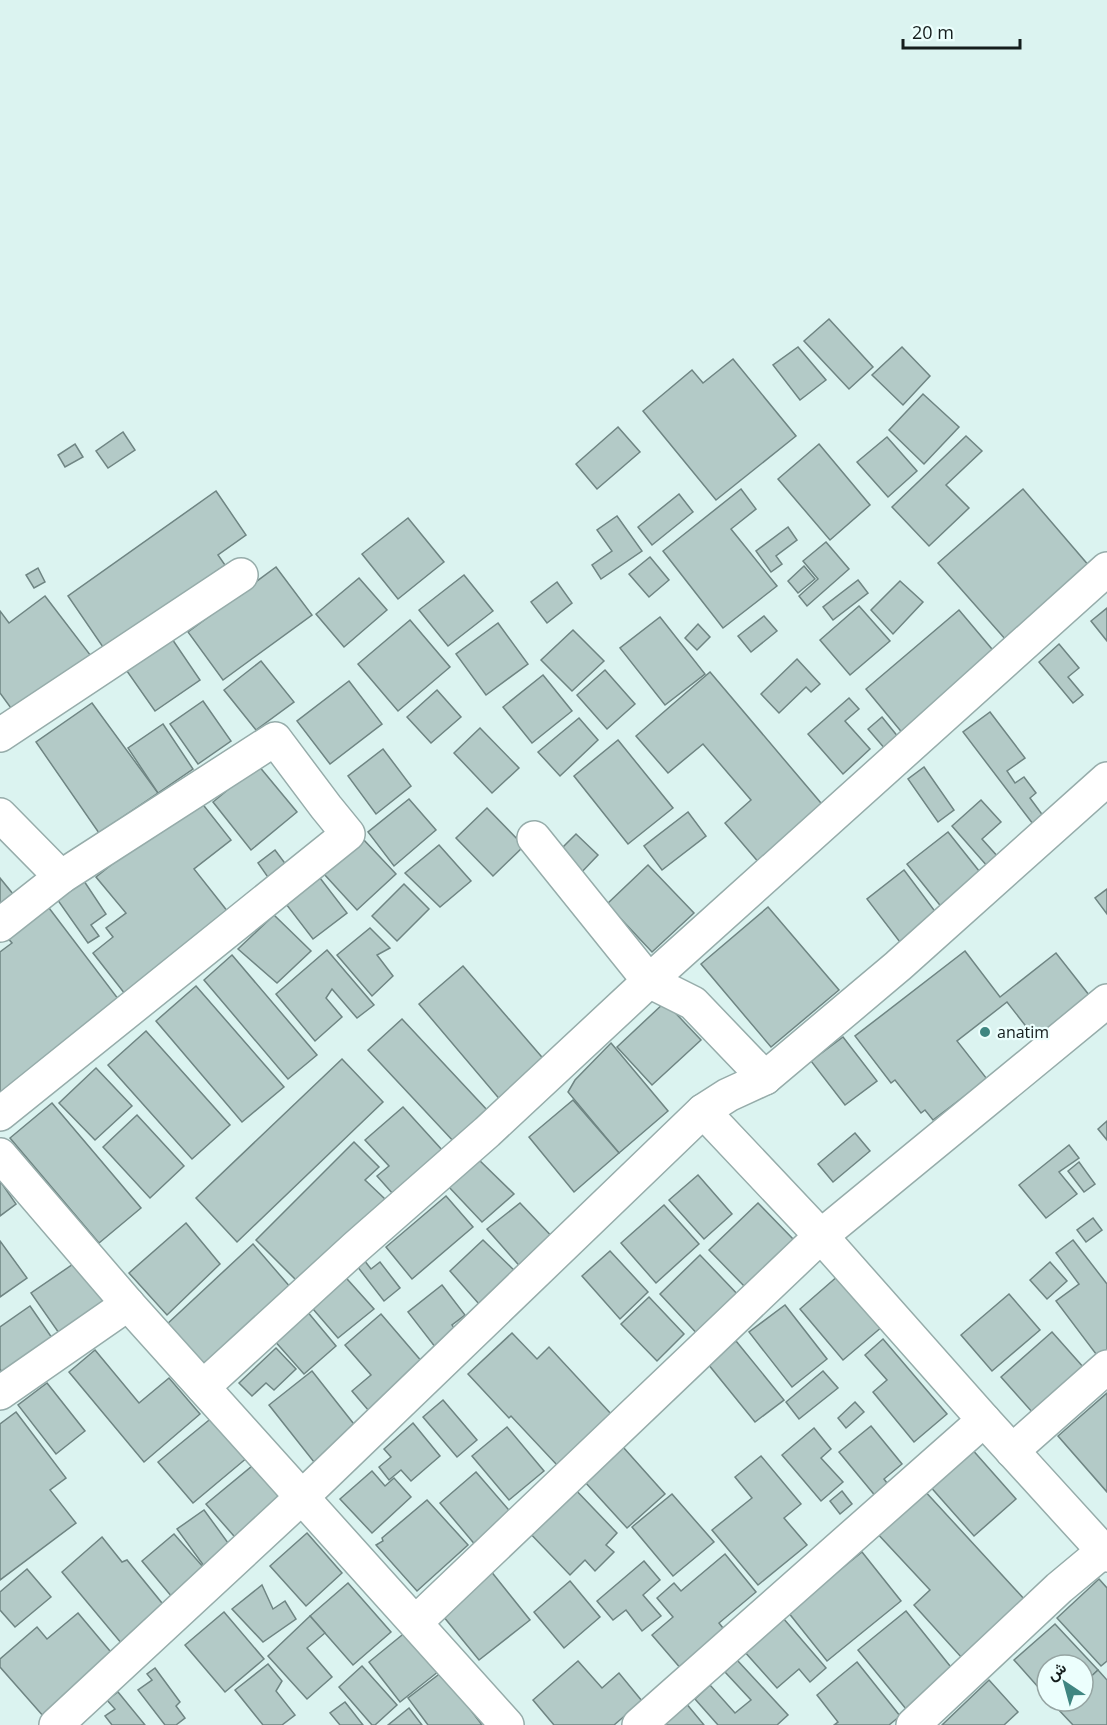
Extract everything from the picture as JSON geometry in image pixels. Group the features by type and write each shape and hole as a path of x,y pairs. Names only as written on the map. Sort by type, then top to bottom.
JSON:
{"street":[{"path":"203,1387 356,1247 488,1132 649,981 1107,569"},
{"path":"0,735 241,575"},
{"path":"0,925 61,877 275,739 348,834 0,1114"},
{"path":"56,1725 302,1497 703,1111 728,1095 765,1078 898,966 1107,779"},
{"path":"0,815 61,877"},
{"path":"534,838 649,981 693,1003 765,1078"},
{"path":"416,1623 821,1236 1107,1001"},
{"path":"703,1111 821,1236 984,1420 1106,1552 1059,1588 913,1725"},
{"path":"0,1155 128,1304 416,1623 501,1723"},
{"path":"0,1393 128,1304"},
{"path":"1012,1451 1107,1367"},
{"path":"639,1725 984,1420"}],"building":[{"path":"829,319 873,367 849,389 804,341"},
{"path":"798,347 826,380 800,400 773,365"},
{"path":"902,347 930,376 903,405 872,375"},
{"path":"733,359 796,436 716,500 643,411 692,370 703,383"},
{"path":"923,394 959,427 924,464 889,430"},
{"path":"618,427 640,452 597,489 576,464"},
{"path":"123,432 135,450 108,468 96,451"},
{"path":"966,436 982,451 946,485 969,508 929,546 892,507"},
{"path":"887,437 917,471 888,497 857,462"},
{"path":"75,444 83,457 65,467 58,455"},
{"path":"819,444 870,505 830,540 778,479"},
{"path":"741,489 756,509 731,529 777,586 723,628 663,551"},
{"path":"1023,489 1090,567 1006,640 938,563"},
{"path":"216,491 246,535 218,555 225,565 105,650 68,596"},
{"path":"679,494 693,512 652,545 638,527"},
{"path":"617,516 642,551 601,579 592,565 612,551 597,530"},
{"path":"408,518 444,562 398,599 362,554"},
{"path":"788,527 797,540 776,556 782,564 771,572 756,551"},
{"path":"826,542 849,569 807,606 799,596 818,579 803,561"},
{"path":"650,557 669,580 649,597 629,574"},
{"path":"804,566 815,579 798,593 788,581"},
{"path":"276,567 312,615 223,680 188,632"},
{"path":"38,568 45,582 34,588 26,575"},
{"path":"464,575 493,611 448,646 419,610"},
{"path":"359,578 387,610 344,647 316,614"},
{"path":"858,580 868,593 833,620 823,607"},
{"path":"900,581 923,602 893,634 871,610"},
{"path":"557,582 572,603 547,623 531,602"},
{"path":"45,596 91,656 16,715 0,693 0,611 9,623"},
{"path":"859,606 890,641 850,675 820,640"},
{"path":"1107,608 1107,641 1091,621"},
{"path":"959,610 997,655 904,735 866,689"},
{"path":"764,616 777,631 751,652 738,636"},
{"path":"660,617 705,674 665,705 620,648"},
{"path":"410,620 450,667 398,711 358,664"},
{"path":"498,623 528,664 486,695 456,654"},
{"path":"698,624 710,637 697,650 685,638"},
{"path":"573,630 604,661 572,691 541,660"},
{"path":"168,633 200,680 155,711 122,664"},
{"path":"1059,644 1079,668 1068,677 1083,695 1073,703 1039,662"},
{"path":"797,659 820,684 811,692 806,687 779,713 761,694"},
{"path":"261,661 294,702 256,730 224,690"},
{"path":"605,670 635,704 607,729 577,695"},
{"path":"710,672 826,809 760,864 725,823 751,800 703,744 668,773 636,736"},
{"path":"543,675 572,711 532,743 503,707"},
{"path":"349,681 382,724 330,764 297,721"},
{"path":"437,690 461,717 431,743 407,717"},
{"path":"849,698 859,709 845,721 870,749 843,774 808,734"},
{"path":"203,701 231,741 198,764 170,724"},
{"path":"92,703 158,793 99,833 36,742"},
{"path":"990,712 1025,758 1007,771 1015,783 1024,777 1036,793 1030,798 1044,817 1033,824 963,732"},
{"path":"882,717 899,738 886,750 868,729"},
{"path":"579,718 598,740 560,776 538,752"},
{"path":"163,724 193,769 158,793 128,748"},
{"path":"480,728 519,768 492,793 454,753"},
{"path":"618,740 673,808 628,844 574,776"},
{"path":"383,749 411,786 376,814 348,776"},
{"path":"258,765 297,812 251,850 213,802"},
{"path":"924,767 954,810 938,822 908,779"},
{"path":"197,797 231,840 194,869 228,912 125,994 93,953 113,937 106,928 126,913 96,877"},
{"path":"409,799 436,830 394,866 368,832"},
{"path":"981,800 1001,822 982,839 999,858 988,867 952,826"},
{"path":"487,808 524,846 493,876 456,838"},
{"path":"688,812 706,836 662,870 644,846"},
{"path":"948,832 987,881 947,914 907,864"},
{"path":"576,834 598,855 578,876 556,854"},
{"path":"363,839 396,874 357,910 324,874"},
{"path":"439,845 471,881 440,907 405,873"},
{"path":"275,850 290,870 272,883 258,863"},
{"path":"648,865 694,913 652,952 607,904"},
{"path":"904,870 940,918 903,946 867,899"},
{"path":"0,878 13,894 0,904"},
{"path":"320,878 347,913 313,939 286,904"},
{"path":"84,881 106,914 91,925 99,936 88,943 57,899"},
{"path":"404,884 429,909 397,941 372,916"},
{"path":"1107,889 1107,914 1095,898"},
{"path":"46,904 122,1004 0,1097 0,952 12,943 5,935"},
{"path":"768,907 839,990 771,1047 701,964"},
{"path":"274,915 311,951 277,983 238,949"},
{"path":"370,928 390,948 377,955 393,976 372,996 337,955"},
{"path":"327,950 374,1005 357,1018 332,989 326,998 342,1017 315,1041 276,994"},
{"path":"965,951 1000,997 1056,953 1089,995 1035,1038 1007,1002 957,1041 987,1079 933,1120 925,1110 921,1113 895,1080 891,1083 855,1036"},
{"path":"232,955 317,1055 288,1079 204,980"},
{"path":"463,966 547,1063 502,1102 419,1004"},
{"path":"196,986 284,1087 242,1122 156,1021"},
{"path":"665,1002 701,1040 652,1085 617,1047"},
{"path":"402,1019 488,1111 455,1143 368,1050"},
{"path":"146,1031 230,1125 192,1159 108,1065"},
{"path":"843,1037 877,1081 845,1105 811,1061"},
{"path":"611,1043 668,1111 619,1153 568,1092 575,1080"},
{"path":"342,1059 383,1102 237,1242 196,1198"},
{"path":"96,1068 132,1106 95,1140 59,1103"},
{"path":"573,1100 619,1153 574,1192 529,1137"},
{"path":"52,1103 141,1208 99,1243 10,1138"},
{"path":"403,1107 443,1151 393,1194 377,1176 389,1166 365,1140"},
{"path":"137,1115 184,1166 150,1198 103,1147"},
{"path":"1107,1121 1107,1140 1098,1129"},
{"path":"855,1133 870,1151 833,1182 818,1164"},
{"path":"354,1142 379,1167 365,1180 385,1199 300,1284 256,1240"},
{"path":"1069,1145 1079,1158 1059,1172 1077,1194 1046,1218 1019,1185"},
{"path":"477,1158 514,1194 482,1222 448,1186"},
{"path":"1079,1162 1095,1184 1084,1192 1068,1171"},
{"path":"698,1175 732,1214 704,1239 669,1200"},
{"path":"0,1181 16,1204 0,1216"},
{"path":"446,1196 473,1227 412,1279 386,1247"},
{"path":"520,1203 557,1242 524,1271 487,1229"},
{"path":"758,1203 794,1240 745,1287 709,1250"},
{"path":"664,1205 699,1244 656,1283 621,1243"},
{"path":"1093,1218 1102,1230 1086,1242 1077,1230"},
{"path":"186,1223 220,1264 167,1315 129,1273"},
{"path":"483,1240 520,1276 486,1312 450,1271"},
{"path":"1073,1240 1107,1284 1107,1351 1099,1358 1056,1301 1079,1284 1056,1253"},
{"path":"0,1241 27,1278 0,1297"},
{"path":"253,1244 291,1288 202,1367 165,1326"},
{"path":"610,1251 648,1292 620,1319 582,1276"},
{"path":"700,1255 742,1299 702,1339 660,1294"},
{"path":"79,1260 108,1303 61,1336 31,1293"},
{"path":"364,1260 371,1269 380,1262 400,1288 384,1301 357,1266"},
{"path":"1050,1262 1067,1281 1047,1299 1030,1280"},
{"path":"339,1270 374,1309 338,1338 307,1302"},
{"path":"839,1275 883,1326 843,1360 800,1309"},
{"path":"442,1285 465,1315 452,1325 459,1335 439,1352 408,1312"},
{"path":"1009,1294 1040,1330 992,1371 961,1335"},
{"path":"649,1297 684,1334 657,1361 621,1324"},
{"path":"785,1305 827,1359 792,1387 749,1332"},
{"path":"30,1306 59,1348 9,1383 0,1369 0,1327"},
{"path":"306,1310 336,1346 304,1374 273,1339"},
{"path":"381,1314 429,1370 374,1417 352,1391 371,1375 345,1345"},
{"path":"1052,1332 1084,1368 1033,1413 1001,1377"},
{"path":"512,1333 537,1359 549,1347 612,1415 557,1465 468,1374"},
{"path":"883,1339 947,1414 914,1442 873,1392 887,1380 865,1355"},
{"path":"736,1341 784,1400 755,1422 708,1364"},
{"path":"276,1348 296,1369 274,1390 266,1383 252,1396 239,1383"},
{"path":"95,1350 139,1403 169,1378 200,1414 144,1462 69,1372"},
{"path":"312,1371 357,1428 314,1462 269,1405"},
{"path":"823,1371 838,1388 799,1419 786,1402"},
{"path":"47,1383 85,1431 56,1454 18,1405"},
{"path":"1107,1393 1107,1492 1058,1436"},
{"path":"443,1400 477,1440 457,1457 423,1417"},
{"path":"855,1402 864,1412 846,1428 838,1418"},
{"path":"16,1412 66,1478 50,1490 76,1523 0,1580 0,1424"},
{"path":"214,1416 248,1457 193,1503 158,1462"},
{"path":"413,1423 440,1456 411,1481 401,1470 389,1480 379,1467 391,1457 384,1449"},
{"path":"871,1426 902,1464 884,1479 890,1487 877,1498 839,1452"},
{"path":"507,1427 544,1471 509,1500 472,1456"},
{"path":"814,1428 831,1449 821,1458 843,1482 821,1501 782,1455"},
{"path":"623,1447 665,1494 627,1528 585,1482"},
{"path":"970,1447 1016,1499 974,1536 928,1484"},
{"path":"761,1456 801,1504 784,1518 807,1545 758,1585 712,1530 752,1498 735,1477"},
{"path":"258,1461 291,1501 240,1543 206,1504"},
{"path":"372,1471 385,1486 394,1478 411,1497 372,1533 340,1499"},
{"path":"476,1472 514,1516 477,1547 440,1503"},
{"path":"570,1484 617,1533 606,1545 614,1552 595,1571 585,1560 570,1575 525,1528"},
{"path":"922,1488 1025,1600 962,1658 914,1605 930,1590 875,1531"},
{"path":"842,1491 852,1504 840,1514 830,1501"},
{"path":"672,1494 714,1542 673,1576 632,1527"},
{"path":"427,1500 468,1545 417,1591 376,1545"},
{"path":"204,1510 231,1547 204,1566 177,1529"},
{"path":"307,1533 342,1573 306,1606 270,1566"},
{"path":"174,1534 204,1568 172,1597 142,1561"},
{"path":"102,1537 122,1562 127,1560 166,1608 122,1644 62,1572"},
{"path":"862,1552 901,1601 827,1661 788,1612"},
{"path":"725,1554 756,1592 719,1623 727,1633 682,1670 652,1635 673,1617 657,1598 674,1583 681,1591"},
{"path":"644,1561 660,1580 643,1595 661,1616 642,1631 626,1610 613,1620 597,1601"},
{"path":"27,1569 51,1597 15,1627 0,1610 0,1592"},
{"path":"490,1570 530,1620 479,1660 439,1611"},
{"path":"1099,1579 1107,1588 1107,1661 1101,1666 1095,1659 1095,1653 1089,1653 1057,1618"},
{"path":"570,1581 600,1617 564,1648 534,1612"},
{"path":"348,1583 391,1632 353,1665 310,1616"},
{"path":"262,1585 273,1609 285,1601 296,1619 263,1642 232,1609"},
{"path":"906,1611 954,1671 906,1709 858,1650"},
{"path":"224,1612 264,1659 225,1692 185,1645"},
{"path":"78,1613 115,1657 44,1717 0,1667 0,1659 37,1627 47,1639"},
{"path":"310,1616 325,1633 307,1648 332,1677 307,1699 268,1656"},
{"path":"783,1618 826,1668 810,1682 799,1669 777,1688 744,1651"},
{"path":"1055,1624 1082,1653 1035,1653 1035,1684 1014,1660"},
{"path":"407,1631 439,1671 400,1702 369,1662"},
{"path":"737,1660 788,1715 777,1725 718,1725 695,1699 710,1685 735,1713 751,1700 725,1672"},
{"path":"578,1661 602,1688 619,1673 642,1701 614,1725 554,1725 533,1700"},
{"path":"857,1662 900,1716 889,1725 834,1725 838,1722 817,1695"},
{"path":"268,1664 282,1681 276,1691 295,1715 282,1725 263,1725 235,1690"},
{"path":"362,1666 397,1705 375,1725 372,1725 339,1687"},
{"path":"155,1668 180,1702 176,1706 185,1718 176,1725 165,1725 138,1690 152,1680 147,1674"},
{"path":"1098,1670 1107,1680 1107,1725 1073,1725 1062,1713 1095,1713 1095,1673"},
{"path":"442,1672 482,1725 428,1725 408,1698"},
{"path":"989,1680 1018,1712 1004,1725 942,1725"},
{"path":"118,1692 145,1725 112,1725 105,1716 115,1709 107,1700"},
{"path":"345,1702 363,1725 340,1725 330,1713"},
{"path":"685,1702 704,1725 658,1725"},
{"path":"409,1708 422,1725 388,1725"}],"place":[{"name":"anatim","path":"985,1032"}]}
